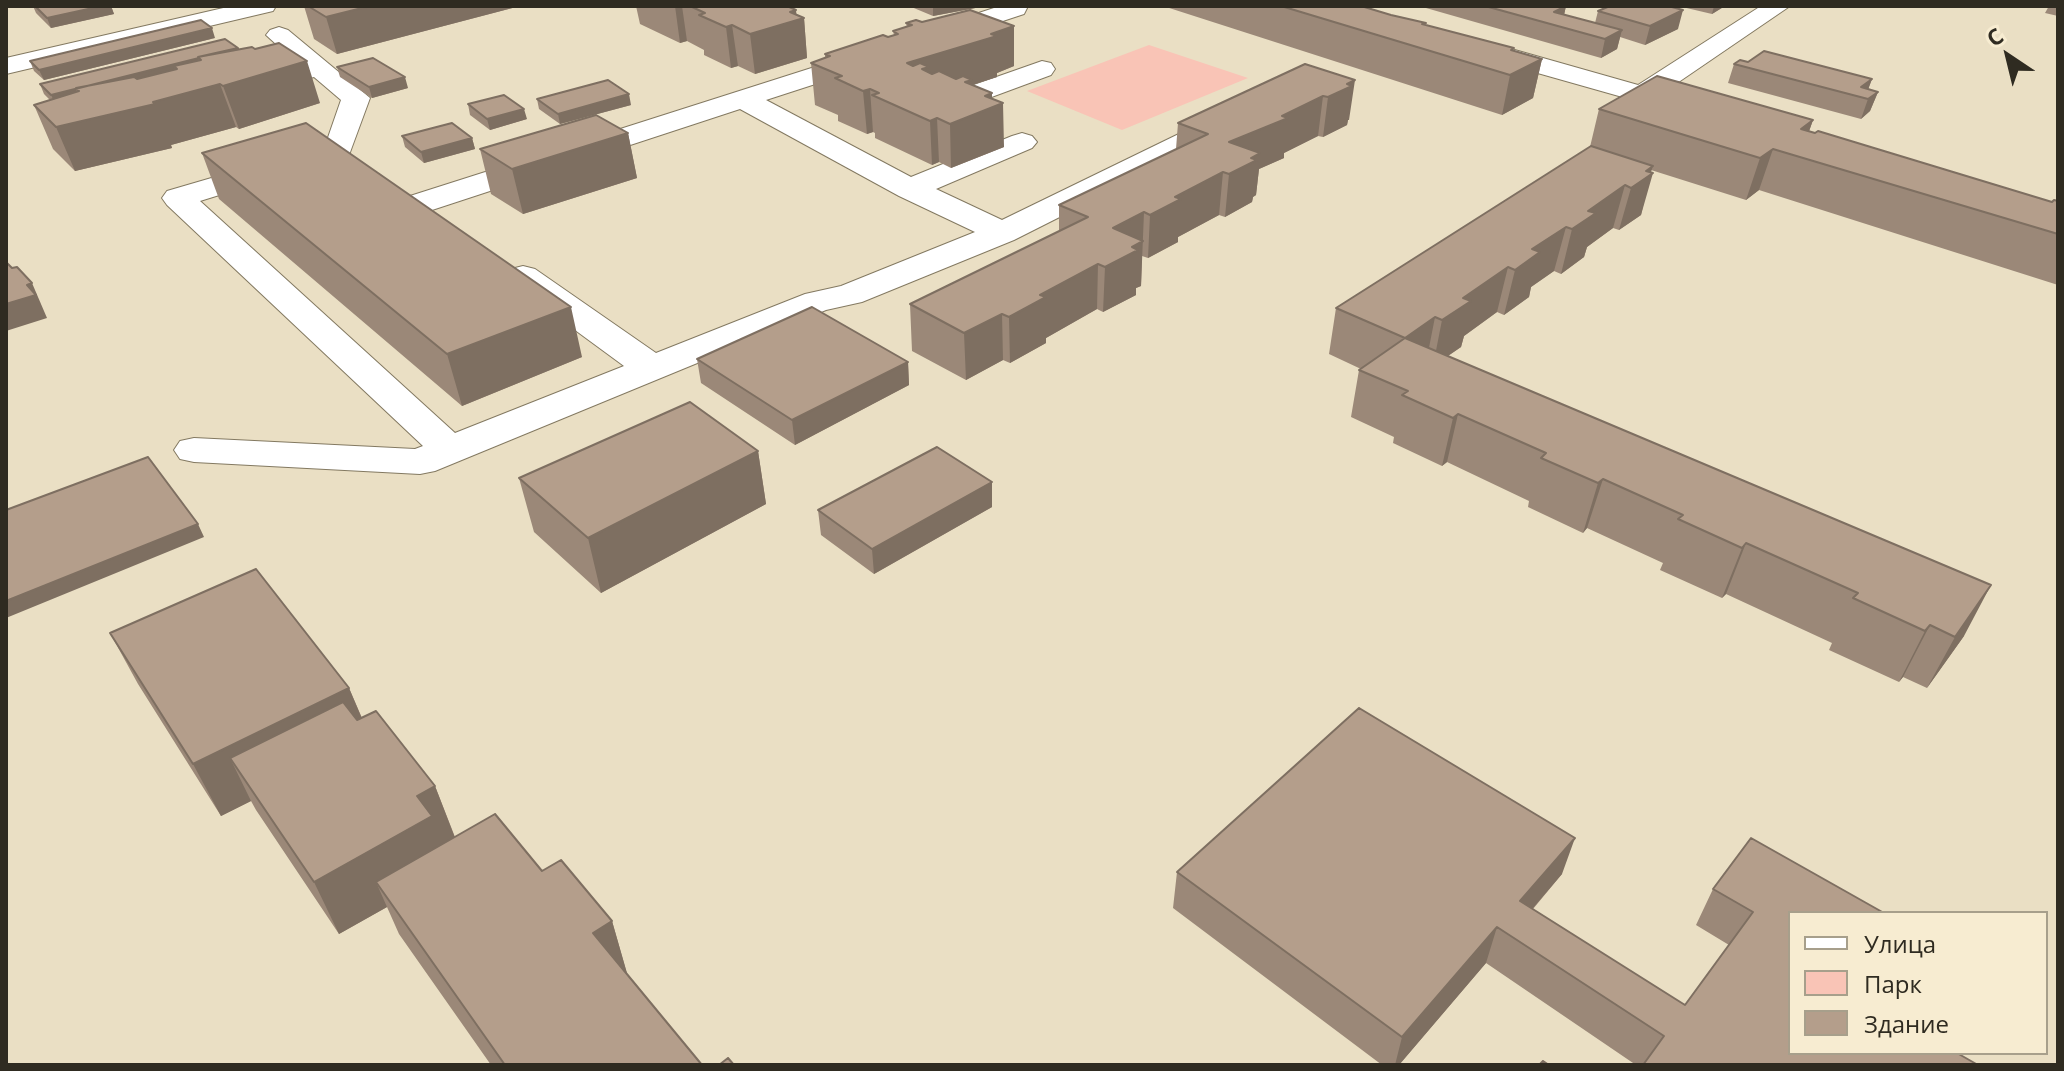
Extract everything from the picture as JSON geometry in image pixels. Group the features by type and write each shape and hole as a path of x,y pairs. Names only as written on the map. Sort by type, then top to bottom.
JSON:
{"street":[{"path":"6,66 264,6"},
{"path":"457,229 409,195 745,100 1015,9 1016,6"},
{"path":"1642,94 1778,6"},
{"path":"948,32 978,44"},
{"path":"279,35 356,98 351,157 178,198 450,450"},
{"path":"1451,40 1719,116"},
{"path":"910,189 1022,142 941,106 1042,69 1004,54"},
{"path":"230,90 319,68"},
{"path":"745,100 910,189 1002,233"},
{"path":"194,450 420,462 817,301 850,295 1002,233 1251,110"},
{"path":"494,255 652,368"}],"green space":[{"path":"1149,45 1248,78 1122,130 1027,91"}],"building":[{"path":"35,6 102,6 47,18"},
{"path":"308,6 370,6 326,17"},
{"path":"690,6 787,6 796,10 790,12 804,18 750,34 699,15 705,13"},
{"path":"1281,6 1361,6 1514,48 1511,50 1542,59 1510,75"},
{"path":"1485,6 1566,6 1554,12 1622,30 1605,39"},
{"path":"1610,6 1668,6 1683,10 1650,26 1598,11"},
{"path":"970,10 1014,26 991,34 997,36 907,63 913,66 920,63 929,67 922,69 932,74 939,71 956,79 963,76 972,80 965,82 992,93 985,96 1003,103 950,124 937,118 930,121 872,95 879,93 870,89 863,91 835,78 842,76 811,63 830,56 825,54 883,35 898,34 893,31 912,25 906,23"},
{"path":"201,20 212,28 39,70 30,61"},
{"path":"225,39 238,48 51,95 40,84"},
{"path":"279,43 307,61 223,86 220,84 153,102 155,104 56,127 34,105 79,91 76,88 134,77 137,79 177,69 174,66 201,60 198,57"},
{"path":"1764,51 1872,79 1861,87 1878,92 1868,99 1734,64 1740,60 1748,62"},
{"path":"373,58 405,77 369,87 337,67"},
{"path":"1305,64 1355,80 1347,84 1352,86 1282,116 1288,118 1229,142 1260,153 1251,158 1257,160 1229,174 1223,172 1175,197 1181,199 1150,215 1144,212 1113,228 1143,241 1132,247 1138,250 1105,267 1098,264 1040,295 1046,297 1009,317 1002,314 964,333 910,304 1088,217 1059,205 1208,134 1178,123"},
{"path":"1657,76 1813,120 1801,129 1818,131 2052,202 2058,201 2058,234 1773,149 1760,158 1599,109"},
{"path":"608,80 629,94 558,114 537,99"},
{"path":"504,95 524,109 487,119 468,104"},
{"path":"596,115 628,133 512,169 480,149"},
{"path":"306,123 571,307 447,354 202,153"},
{"path":"452,123 472,138 421,152 402,136"},
{"path":"1591,146 1653,166 1646,171 1653,173 1631,188 1625,185 1588,211 1596,213 1572,229 1566,227 1532,249 1540,252 1515,270 1508,267 1463,298 1471,301 1442,320 1435,317 1405,338 1336,308"},
{"path":"6,262 12,268 17,267 32,283 27,285 36,295 6,304"},
{"path":"812,307 908,362 792,420 697,359"},
{"path":"1405,338 1991,585 1955,637 1930,625 1925,631 1853,598 1858,593 1746,543 1742,548 1678,519 1683,515 1603,479 1598,483 1541,458 1546,453 1458,414 1453,418 1402,395 1408,391 1359,370"},
{"path":"690,402 758,451 588,538 519,478"},
{"path":"937,447 992,482 872,549 818,510"},
{"path":"148,457 198,524 6,601 6,510"},
{"path":"256,569 349,688 193,764 110,633"},
{"path":"343,702 357,720 376,711 435,786 417,796 432,816 314,882 230,758"},
{"path":"1359,708 1575,838 1520,901 1685,1005 1753,912 1713,889 1751,838 1880,911 1788,911 1788,1055 1960,1055 1978,1065 1643,1065 1664,1036 1497,927 1402,1037 1177,872"},
{"path":"495,814 542,871 561,860 612,921 593,933 702,1065 505,1065 376,882"},
{"path":"728,1058 734,1065 719,1065"}]}
